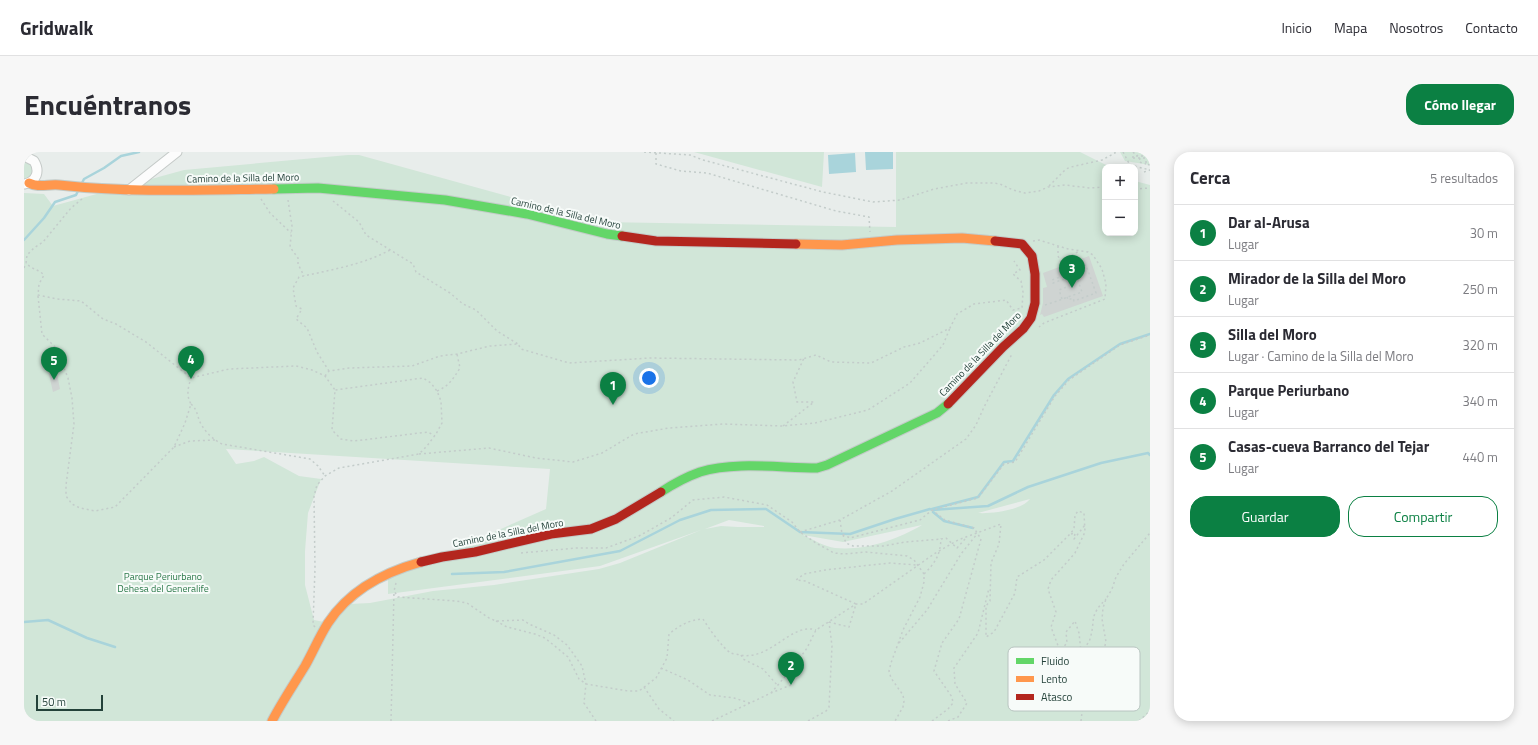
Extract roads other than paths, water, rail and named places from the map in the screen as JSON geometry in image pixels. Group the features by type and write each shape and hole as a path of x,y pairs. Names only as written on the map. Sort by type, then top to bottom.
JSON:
{"street":[{"path":"129,190 177,152"},
{"path":"28,155 36,163 38,171 48,182 54,185"},
{"path":"26,183 35,178 38,171"},
{"name":"Camino de la Silla del Moro","path":"26,183 35,186 54,185 72,188 129,190 318,188 445,200 527,214 607,234 656,241 842,245 870,244 897,240 962,238 1022,244 1032,256 1035,274 1035,303 1031,318 1023,329 937,413 827,465 817,468 726,467 709,469 691,475 671,485 616,520 590,530 548,534 479,552 441,557 397,569 376,579 351,597 335,614 321,634 311,657 272,721"}],"water":[{"path":"865,152 893,152 893,169 866,170"},
{"path":"855,153 856,172 829,174 828,155"}],"waterway":[{"path":"82,183 84,179 104,168 121,156 139,152"},
{"path":"24,240 44,218 55,202 76,195 78,191"},
{"path":"932,509 978,497 1004,462 1013,461 1054,395 1068,379 1120,344 1150,334"},
{"path":"452,574 504,572 620,551 680,520 711,510 766,509 800,532 850,534 930,509 988,506 1028,487 1101,463 1148,453 1150,455"},
{"path":"933,512 944,521 973,528"},
{"path":"24,622 48,620 87,638 115,647"}],"place":[{"name":"Silla del Moro","path":"1072,288"},
{"name":"Parque Periurbano","path":"191,379"},
{"name":"Casas-cueva Barranco del Tejar","path":"54,380"},
{"name":"Dar al-Arusa","path":"613,405"},
{"name":"Mirador de la Silla del Moro","path":"791,685"}],"park label":[{"name":"Parque Periurbano Dehesa del Generalife","path":"163,582"}]}
